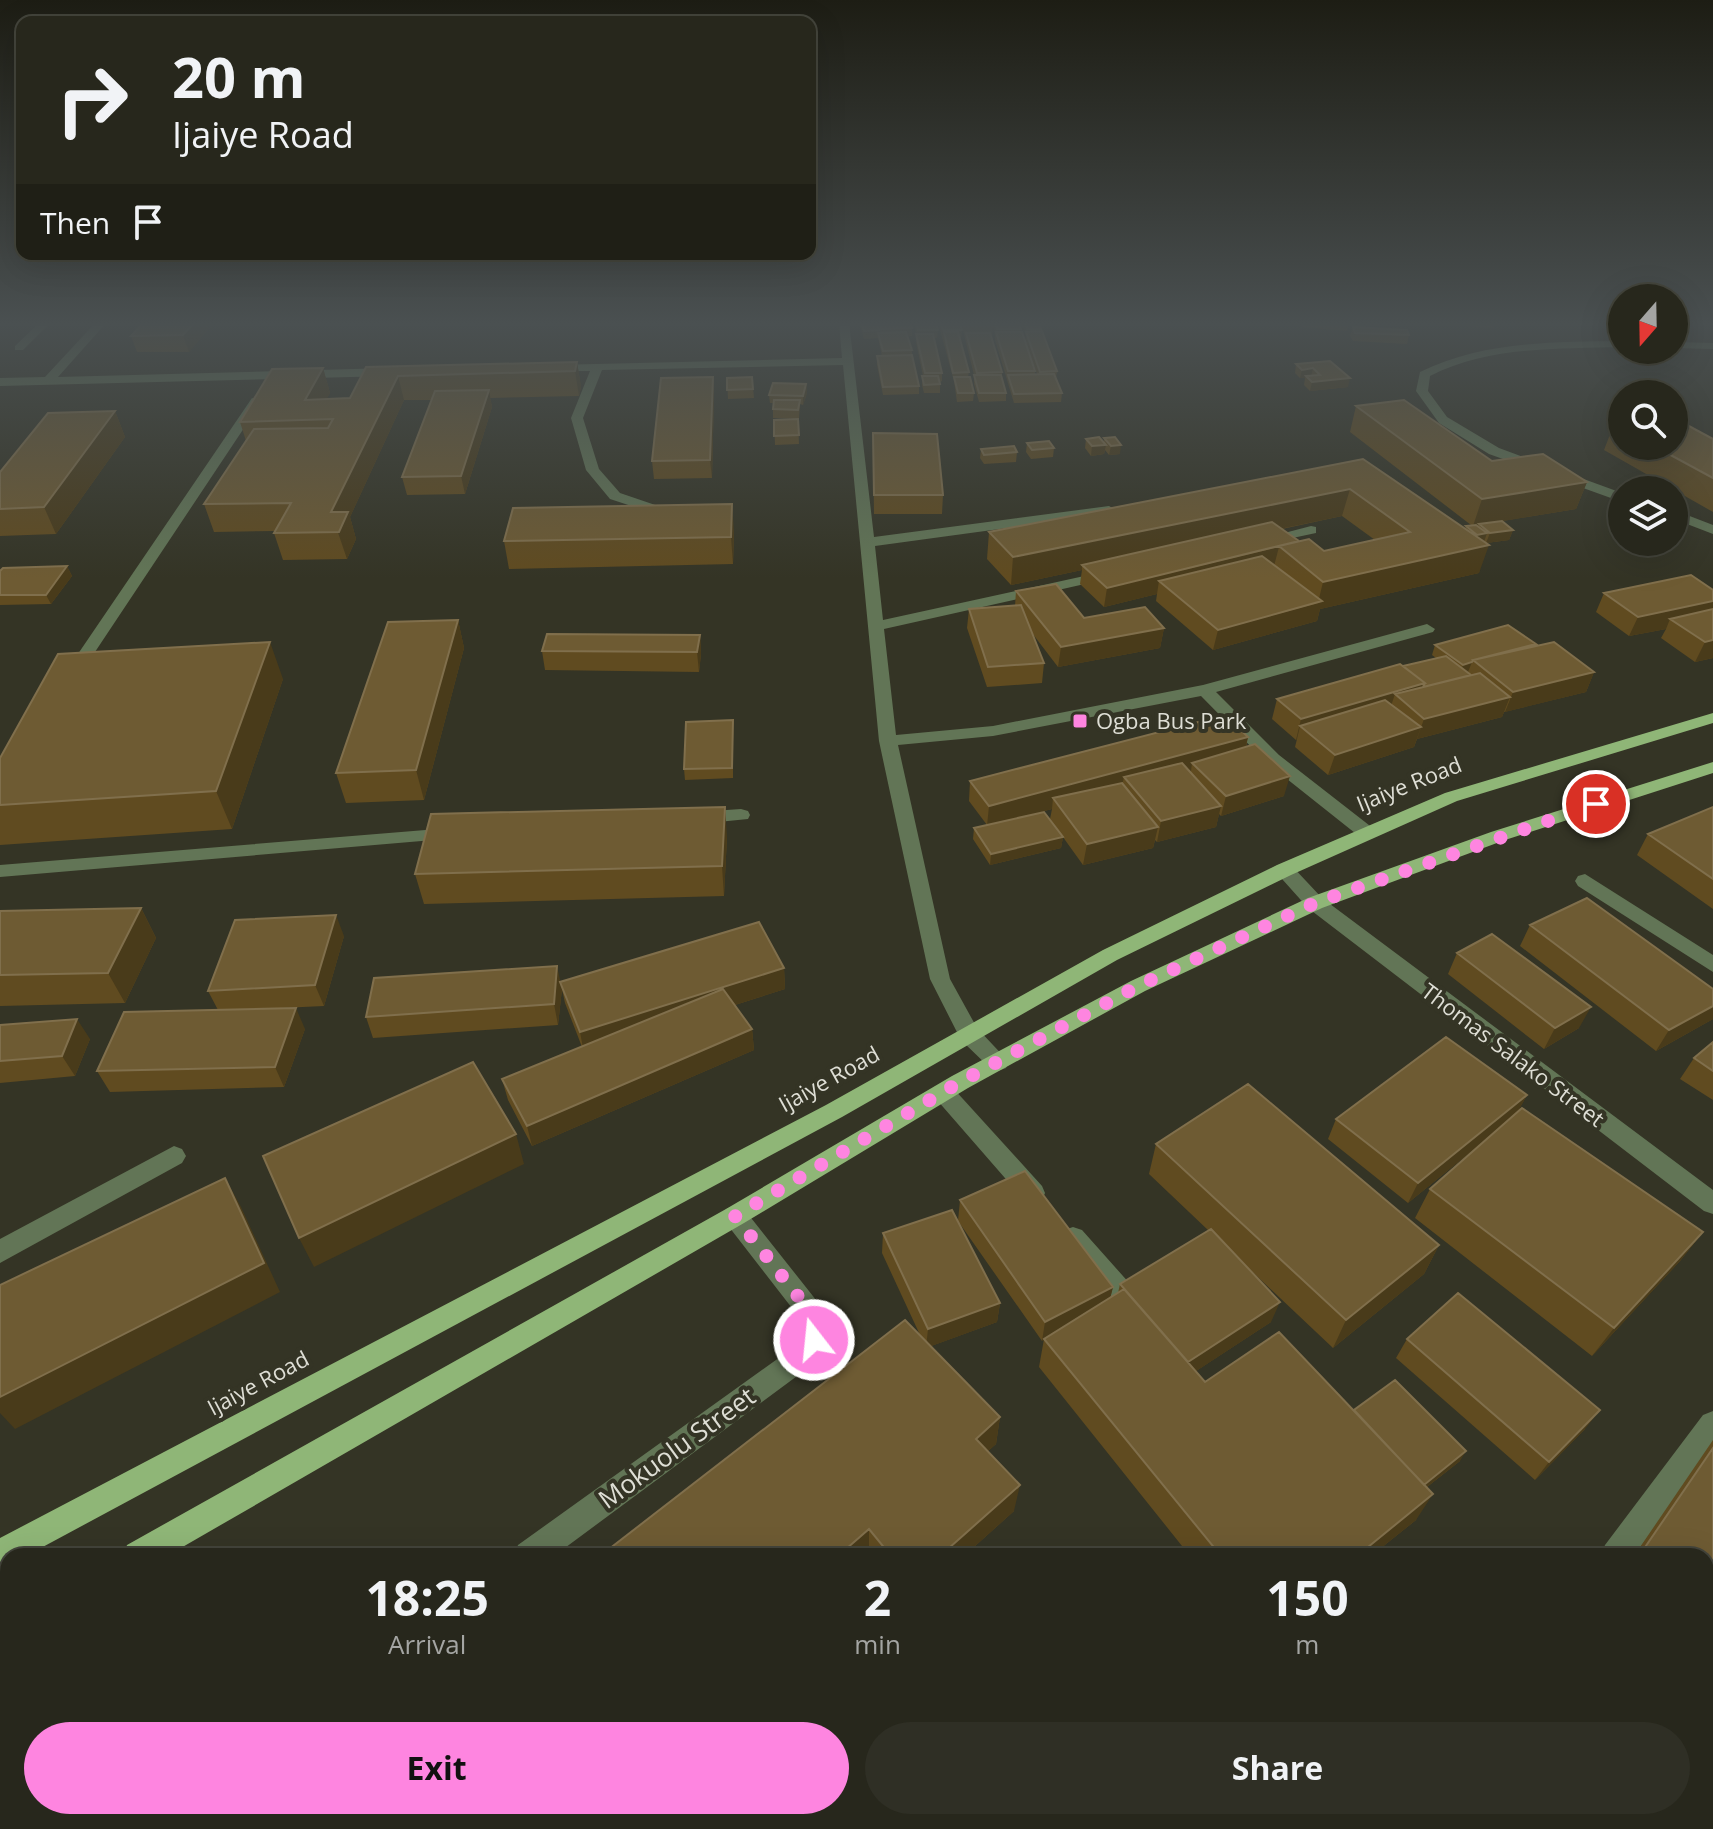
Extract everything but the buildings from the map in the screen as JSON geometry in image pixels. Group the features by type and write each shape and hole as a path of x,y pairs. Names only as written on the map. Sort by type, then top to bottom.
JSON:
{"main road":[{"name":"Ijaiye Road","path":"11,1548 834,1111 1110,955 1284,870 1451,797 1713,718"},
{"path":"152,1548 735,1216 998,1062 1138,986 1315,903 1498,836 1713,767"}],"street":[{"path":"62,691 252,407"},
{"path":"581,407 577,418 593,470 615,496 643,507 682,514"},
{"path":"855,407 888,741 940,979 969,1034 998,1062"},
{"path":"1434,407 1443,420 1494,451 1608,493"},
{"path":"869,542 1118,509"},
{"path":"1688,520 1713,530"},
{"path":"1249,544 1311,530"},
{"path":"877,626 1125,571"},
{"path":"888,741 993,731 1205,690 1427,629"},
{"path":"1205,690 1273,759 1367,833"},
{"path":"680,819 741,815"},
{"path":"0,871 467,832"},
{"name":"Thomas Salako Street","path":"1284,870 1315,903 1713,1204"},
{"path":"1585,881 1713,965"},
{"path":"945,1094 1122,1293"},
{"path":"0,1252 174,1156"},
{"name":"Mokuolu Street","path":"540,1548 803,1356 814,1340 815,1318 735,1216"},
{"path":"1622,1548 1713,1424"}],"place":[{"name":"Ogba Bus Park","path":"1080,721"}],"route":[{"path":"814,1340 815,1318 735,1216 945,1094 960,1082 1138,986 1315,903 1596,804"}]}
